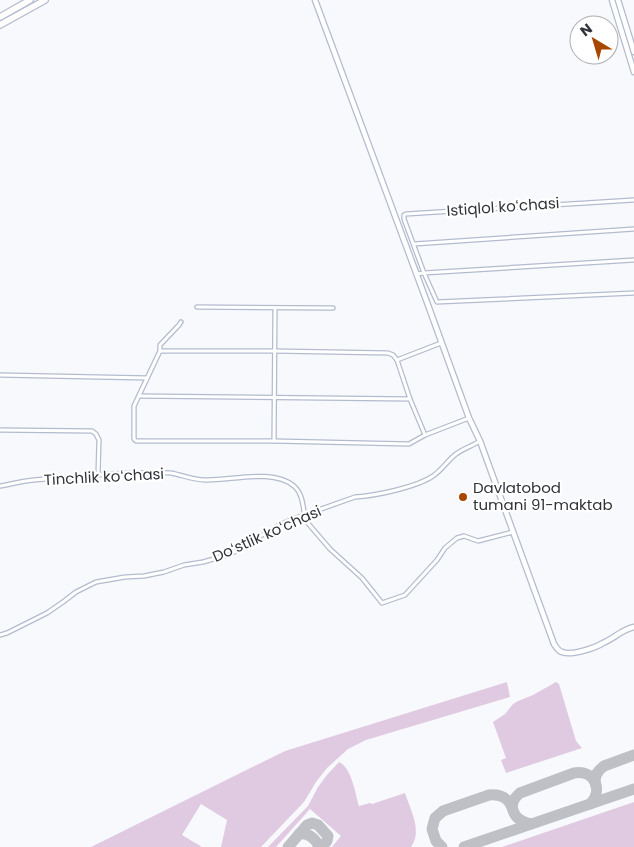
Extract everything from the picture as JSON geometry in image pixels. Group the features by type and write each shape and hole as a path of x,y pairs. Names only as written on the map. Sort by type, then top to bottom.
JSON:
{"highway":[{"path":"0,17 30,0"},
{"path":"0,25 45,0"}],"street":[{"path":"315,0 417,274 441,344 469,418 480,441 554,644 562,653 570,654 603,644 620,632 634,627"},
{"path":"612,0 634,72"},
{"path":"618,0 634,52"},
{"name":"Istiqlol koʻchasi","path":"634,200 406,214 404,216 424,273 437,302 634,293"},
{"name":"Istiqlol koʻchasi","path":"414,244 634,228"},
{"path":"417,274 634,260"},
{"path":"197,307 333,308"},
{"path":"274,441 275,308"},
{"path":"181,322 160,345 160,351 134,406 133,437 135,441 274,441 410,444 425,435 469,418"},
{"path":"397,360 441,344"},
{"path":"160,351 388,353 397,360 425,435"},
{"path":"0,375 147,378"},
{"path":"139,396 410,399"},
{"path":"0,430 92,432 96,434 99,440 98,474"},
{"name":"Doʻstlik koʻchasi","path":"0,635 48,613 90,584 164,572 184,565 231,554 279,525 304,515 355,497 403,488 423,481 441,470 456,454 480,441"},
{"name":"Tinchlik koʻchasi","path":"0,486 33,480 98,474 172,473 203,480 261,476 286,481 294,486 301,496 304,515"},
{"path":"304,515 306,521 326,544 354,570 382,603 405,595 457,538 464,536 478,541 512,532"}],"shaded area":[{"path":"507,682 510,697 366,740 348,749 327,768 304,802 261,847 221,847 227,820 201,804 182,835 202,847 91,847 285,751"},
{"path":"556,682 559,684 576,741 582,748 506,773 501,760 506,758 493,722 505,714 513,704"},
{"path":"339,762 350,775 359,806 372,804 405,793 416,827 416,834 411,847 332,847 341,836 310,809 276,847 268,847 308,806 318,787"},
{"path":"634,802 634,847 502,847"}],"taxiway":[{"path":"596,786 595,777 604,766 634,755"},
{"path":"531,824 520,820 516,816 512,807 515,798 520,793 574,773 587,774 595,782 596,793 590,804"},
{"path":"464,847 634,789"},
{"path":"442,847 436,841 432,829 435,818 443,811 489,795 501,796 507,800 513,810"},
{"path":"288,847 307,825 312,823 318,825 328,836 327,841 322,847"},
{"path":"299,834 306,834 311,837 319,847"}],"place":[{"name":"Davlatobod tumani 91-maktab","path":"463,497"}]}
